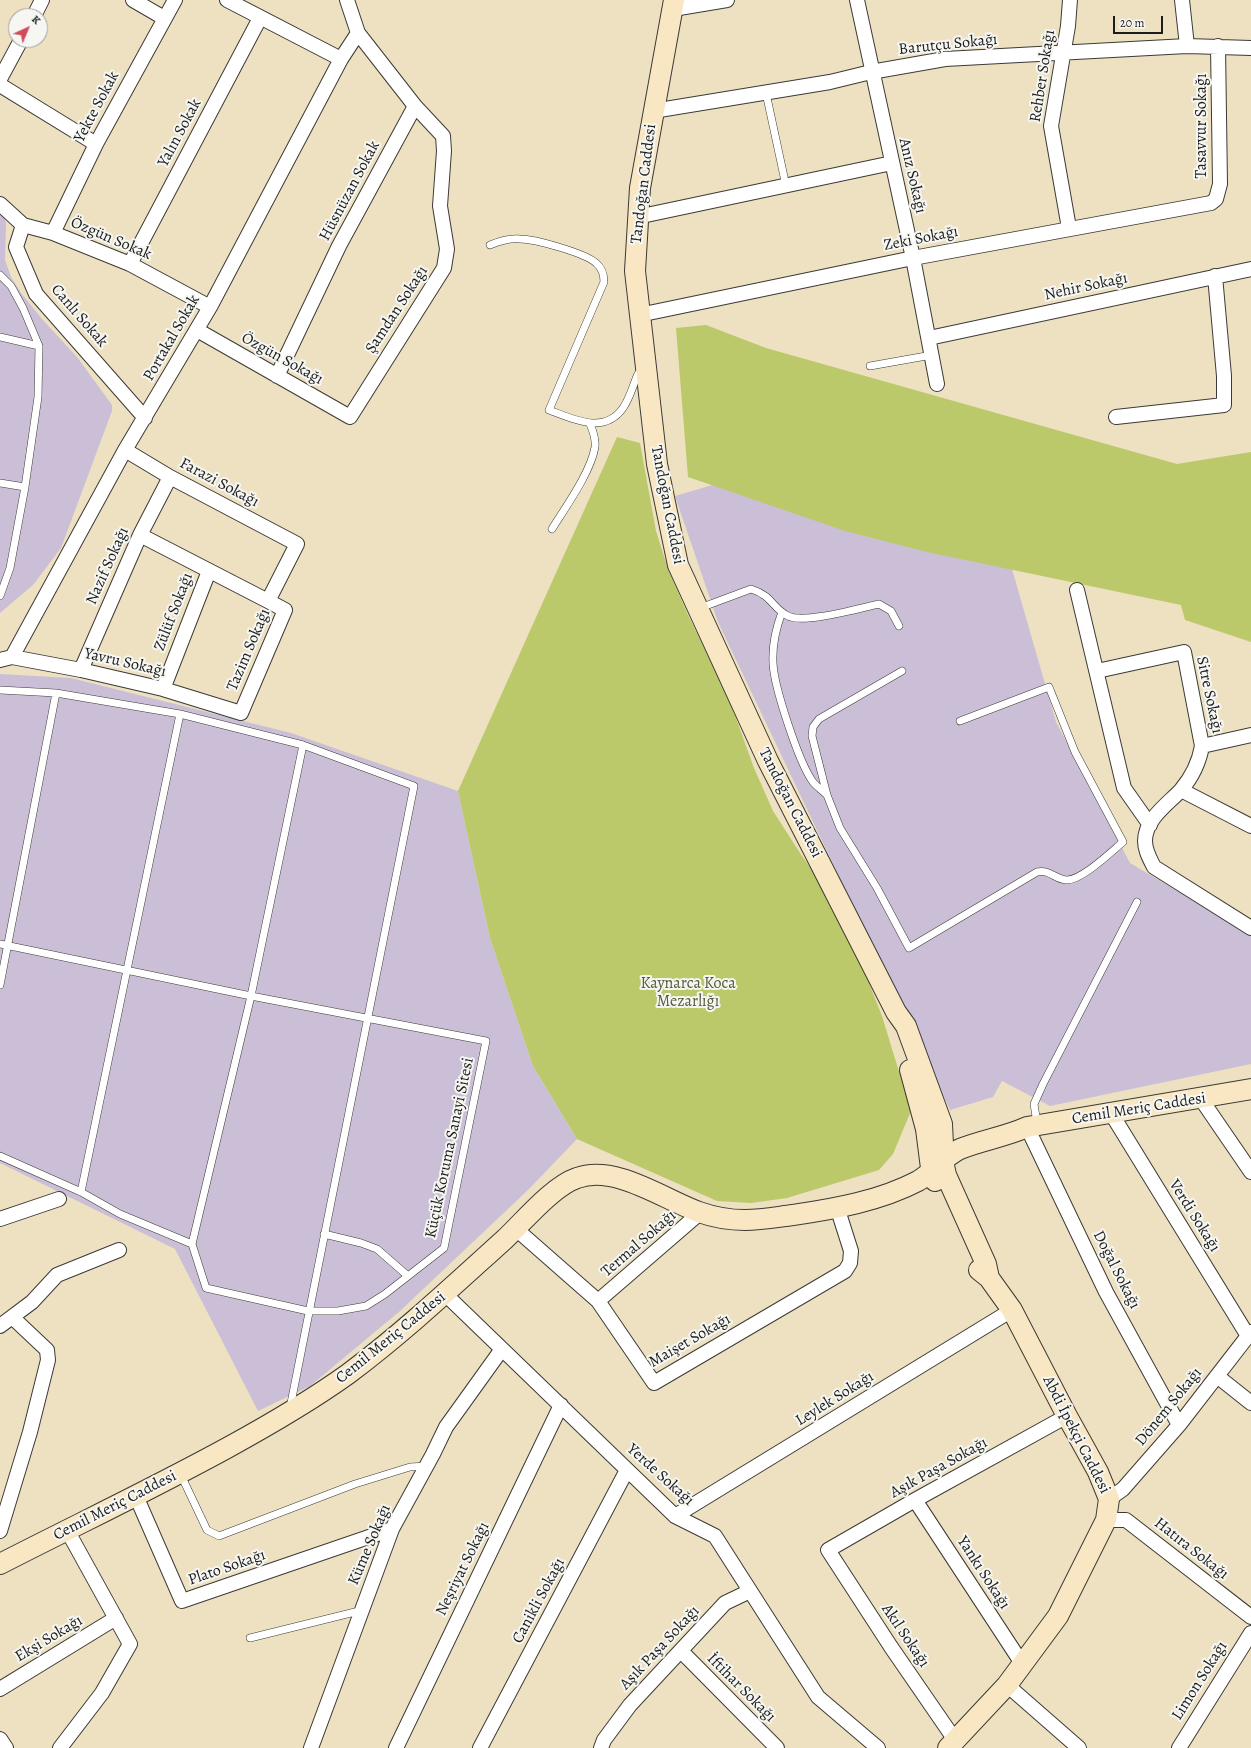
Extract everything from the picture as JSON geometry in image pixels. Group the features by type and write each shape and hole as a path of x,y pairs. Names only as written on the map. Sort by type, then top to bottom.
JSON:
{"street":[{"path":"133,0 164,18"},
{"name":"Yekte Sokak","path":"53,233 96,144 174,0"},
{"path":"227,0 341,59"},
{"path":"347,0 358,34 415,106"},
{"path":"674,5 727,0"},
{"name":"Anız Sokağı","path":"857,0 871,72 913,258 937,384"},
{"name":"Rehber Sokağı","path":"1069,228 1051,126 1070,0"},
{"path":"1182,0 1187,46"},
{"name":"Tandoğan Caddesi","path":"674,5 653,111 637,217 635,271 657,464 678,565 768,761 896,1012 896,1031 914,1081 926,1129 937,1158"},
{"name":"Yalın Sokak","path":"130,264 260,18"},
{"name":"Portakal Sokak","path":"6,659 126,450 210,308 341,59 358,34"},
{"name":"Barutçu Sokağı","path":"653,111 830,82 871,72 945,59 1063,54 1187,46 1251,48"},
{"name":"Tasavvur Sokağı","path":"1211,203 1216,199 1220,184 1218,46"},
{"path":"0,79 17,48"},
{"path":"0,85 96,144"},
{"name":"Hüsnüzan Sokak","path":"277,376 339,246 415,106"},
{"name":"Şamdan Sokağı","path":"350,417 444,268 447,249 440,206 444,151 443,136 415,106"},
{"path":"637,217 892,163"},
{"name":"Zeki Sokağı","path":"639,315 913,258 1211,203"},
{"name":"Özgün Sokak","path":"0,204 24,225 53,233 130,264 210,308"},
{"name":"Canlı Sokak","path":"24,225 16,247 36,294 145,418"},
{"name":"Nehir Sokağı","path":"929,338 1251,269"},
{"path":"1116,417 1224,405 1224,376 1215,276"},
{"name":"Özgün Sokağı","path":"197,330 350,417"},
{"name":"Farazi Sokağı","path":"126,450 170,477 298,544"},
{"name":"Nazif Sokağı","path":"80,670 140,535 170,477"},
{"path":"140,535 268,601"},
{"name":"Tazim Sokağı","path":"241,713 285,610 268,601 298,544"},
{"name":"Zülüf Sokağı","path":"162,689 209,571"},
{"path":"1078,590 1124,788 1150,825 1145,841 1147,854 1154,867 1251,928"},
{"name":"Sitre Sokağı","path":"1097,671 1184,652 1202,746 1196,769 1181,790 1161,810 1150,825"},
{"name":"Yavru Sokağı","path":"6,659 80,670 162,689 241,713"},
{"path":"1202,746 1251,735"},
{"path":"1181,790 1251,826"},
{"name":"Cemil Meriç Caddesi","path":"774,1218 888,1180 910,1169 958,1150 1032,1126 1201,1099 1251,1089"},
{"path":"1201,1099 1251,1172"},
{"name":"Verdi Sokağı","path":"1111,1113 1249,1334"},
{"name":"Doğal Sokağı","path":"1032,1126 1106,1292 1180,1425"},
{"name":"Cemil Meriç Caddesi","path":"0,1564 136,1496 289,1414 363,1363 445,1294 516,1229 557,1188 577,1178 591,1175 614,1175 701,1212 738,1220 774,1218 837,1207 901,1188 937,1158"},
{"name":"Abdi İpekçi Caddesi","path":"937,1158 976,1267 989,1278 1012,1310 1098,1472 1109,1499 1106,1520 1058,1616 1007,1685 952,1744"},
{"path":"0,1219 59,1199"},
{"name":"Maişet Sokağı","path":"516,1229 598,1301 654,1383 845,1271 850,1263 850,1252 837,1207"},
{"name":"Termal Sokağı","path":"598,1301 701,1212"},
{"path":"0,1326 32,1302 57,1275 119,1250"},
{"name":"Yerde Sokağı","path":"445,1294 675,1516 715,1536 818,1697 878,1748"},
{"name":"Leylek Sokağı","path":"675,1516 1012,1310"},
{"path":"0,1531 30,1432 48,1360 47,1350 12,1317"},
{"name":"Dönem Sokağı","path":"1109,1499 1122,1489 1180,1425 1249,1334"},
{"name":"Küme Sokağı","path":"315,1747 392,1529 427,1466 446,1427 502,1349"},
{"path":"1216,1376 1251,1404"},
{"name":"Neşriyat Sokağı","path":"396,1748 561,1405"},
{"name":"Aşık Paşa Sokağı","path":"828,1550 1067,1416"},
{"name":"Canikli Sokağı","path":"480,1748 627,1470"},
{"name":"Plato Sokağı","path":"136,1496 182,1601 392,1529"},
{"name":"Yankı Sokağı","path":"915,1500 1023,1664"},
{"name":"Hatıra Sokağı","path":"1106,1520 1126,1520 1251,1617"},
{"path":"60,1748 102,1693 130,1644 67,1530"},
{"name":"Akıl Sokağı","path":"828,1550 952,1744"},
{"name":"Aşık Paşa Sokağı","path":"603,1744 630,1705 726,1603 750,1591"},
{"name":"Ekşi Sokağı","path":"0,1689 116,1618"},
{"name":"Limon Sokağı","path":"1179,1748 1251,1633"},
{"name":"İftihar Sokağı","path":"681,1651 777,1748"},
{"path":"1007,1685 1079,1748"},
{"path":"0,1739 6,1748"}],"lane":[{"path":"766,93 786,186"},
{"path":"490,245 511,239 530,240 562,248 592,260 600,267 604,282 550,410 583,423 590,424 604,422 618,413 623,407 638,374 645,368"},
{"path":"0,275 11,286 23,308 38,346 38,397 10,568 0,596"},
{"path":"0,337 38,346"},
{"path":"870,366 932,355"},
{"path":"552,529 583,478 593,454 595,440 590,424"},
{"path":"0,484 24,487"},
{"path":"698,609 751,589 766,595 782,612 793,618 800,619 879,604 891,611 899,626"},
{"path":"782,612 773,648 774,678 801,758 814,783 827,795"},
{"path":"902,672 815,723 812,736 827,795 840,828 877,888 909,948 1037,872 1046,871 1066,880 1078,878 1123,842 1075,752 1049,687 960,721"},
{"path":"0,690 56,693 180,714 303,745 414,786 369,1018 308,1311 289,1414"},
{"path":"0,985 56,693"},
{"path":"82,1192 180,714"},
{"path":"0,1156 82,1192 120,1214 192,1244 251,996 303,745"},
{"path":"1032,1126 1034,1104 1043,1084 1137,902"},
{"name":"Küçük Koruma Sanayi Sitesi","path":"0,944 251,996 486,1041 444,1248 366,1306 338,1311 308,1311 206,1288 192,1244"},
{"path":"324,1234 361,1243 377,1249 408,1276"},
{"path":"180,1473 207,1530 219,1536 355,1484 410,1467 427,1466"},
{"path":"250,1638 355,1612 361,1614"}],"shaded area":[{"path":"0,209 4,215 6,224 5,260 11,277 21,293 42,319 77,357 112,405 112,411 61,548 33,585 0,613"},
{"path":"716,484 865,536 1012,569 1056,722 1130,863 1251,935 1251,1064 1050,1106 1002,1081 993,1097 950,1110 718,622 675,496"},
{"path":"0,674 71,678 291,733 458,791 490,938 533,1066 577,1139 528,1190 400,1311 310,1386 258,1411 175,1249 0,1163"}],"green space":[{"path":"706,325 766,348 1177,464 1251,452 1251,642 1185,620 1181,605 927,552 845,531 688,477 676,328"},
{"name":"Kaynarca Koca Mezarlığı","path":"617,437 640,443 656,531 668,569 688,615 728,696 754,768 773,811 802,856 829,893 852,940 882,1016 911,1111 893,1154 879,1170 787,1198 751,1203 717,1201 577,1139 533,1066 490,938 458,791"}]}
